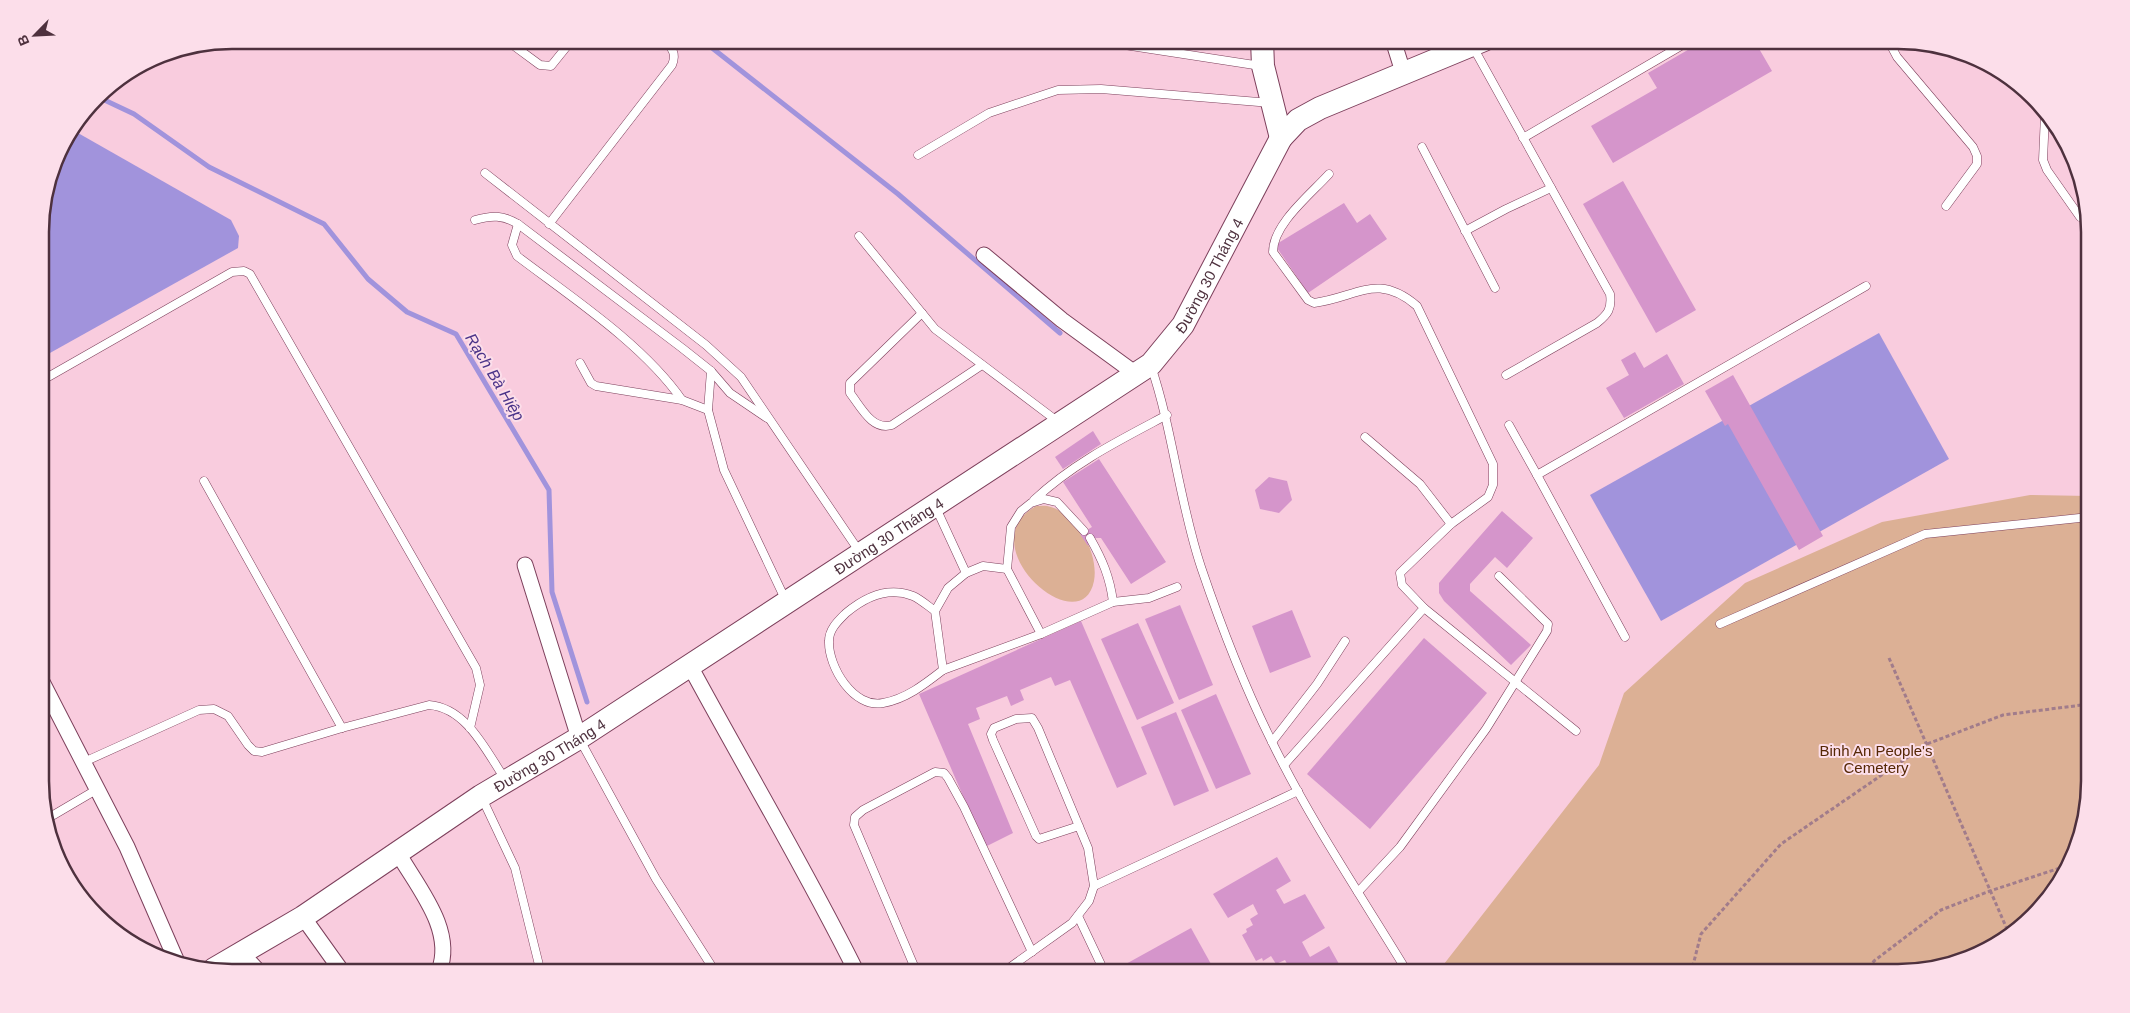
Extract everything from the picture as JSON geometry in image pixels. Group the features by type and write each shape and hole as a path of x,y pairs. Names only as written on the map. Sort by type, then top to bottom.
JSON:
{"street":[{"path":"1262,49 1263,66 1281,138"},
{"path":"1396,49 1403,72"},
{"name":"Đường 30 Tháng 4","path":"224,964 303,917 481,796 579,738 786,601 935,507 1143,369 1183,325 1281,138 1298,120 1320,108 1403,72 1462,49"},
{"path":"984,255 1062,320 1143,369"},
{"path":"525,566 579,738"},
{"path":"690,666 757,790 815,888 853,964"},
{"path":"49,695 84,762 96,790 127,847 174,955"},
{"path":"398,853 436,918 443,937 442,964"},
{"path":"303,917 337,964"},
{"path":"241,953 251,964"}],"lane":[{"path":"518,49 540,65 551,66 565,49"},
{"path":"549,224 672,65 675,54 673,49"},
{"path":"1151,49 1263,66"},
{"path":"1481,49 1523,138 1610,294 1612,305 1607,315 1597,323 1506,375"},
{"path":"1523,138 1676,49"},
{"path":"1893,49 1897,57 1973,147 1978,156 1977,164 1946,206"},
{"path":"918,155 988,113 1058,90 1101,89 1273,103"},
{"path":"2045,123 2043,160 2047,170 2080,217"},
{"path":"1422,147 1495,288"},
{"path":"485,173 706,345 741,377 860,553"},
{"path":"1329,174 1280,228 1273,242 1273,252 1308,300 1314,303 1377,287 1390,289 1404,295 1417,306 1493,464 1493,485 1488,497 1451,524 1400,573 1402,585 1424,608 1576,731"},
{"path":"1465,232 1506,209 1551,188"},
{"path":"474,220 496,216 506,217 518,224 710,371 730,393 770,420"},
{"path":"518,224 512,245 517,256 628,342 671,383 682,400"},
{"path":"859,236 935,329 1061,424"},
{"path":"49,376 232,272 244,271 250,274 476,668 480,685 470,728"},
{"path":"1537,475 1866,286"},
{"path":"922,313 850,382 850,393 876,425 884,428 892,425 982,365"},
{"path":"580,363 590,383 596,386 682,400 708,410"},
{"path":"1143,369 1166,415 1200,565 1224,632 1272,742 1298,792 1402,964"},
{"path":"710,371 708,410 724,470 786,601"},
{"path":"1041,634 1007,569 1011,527 1020,511 1057,479 1079,464 1166,415"},
{"path":"1509,425 1625,637"},
{"path":"1365,437 1420,484 1451,524"},
{"path":"204,481 342,728"},
{"path":"1031,503 1044,499 1057,502 1087,534 1105,566 1111,583 1113,602"},
{"path":"935,507 966,573"},
{"path":"1720,624 1925,534 2081,518"},
{"path":"943,670 935,611 948,588 966,573 983,566 1007,569"},
{"path":"1358,892 1400,847 1486,729 1549,627 1499,576"},
{"path":"935,611 913,596 894,592 871,596 835,623 828,640 831,662 842,682 860,698 882,704 909,694 943,670 1041,634 1113,602 1149,598 1177,587"},
{"path":"1284,765 1424,608"},
{"path":"1272,742 1317,684 1345,641"},
{"path":"84,762 199,710 221,710 228,716 248,746 254,751 262,752 342,728 429,706 442,706 452,710 470,728 506,781"},
{"path":"1015,964 1078,916 1089,901 1094,886 1088,848 1079,826 1038,728 1032,718 1016,718 994,728 991,734 993,740 1036,836 1039,839 1046,838 1079,826"},
{"path":"579,738 656,879 710,964"},
{"path":"913,964 854,824 855,817 863,810 935,772 944,773 964,807 1032,952"},
{"path":"52,816 96,790"},
{"path":"1094,886 1298,792"},
{"path":"481,796 515,868 539,964"},
{"path":"1078,916 1102,964"}],"path":[{"path":"1889,658 2007,928"},
{"path":"1693,964 1701,934 1781,844 1927,744 2003,715 2081,705"},
{"path":"1872,964 1941,910 1990,891 2059,868"}],"green space":[{"name":"Binh An People's Cemetery","path":"2030,495 2081,496 2080,805 2072,840 2057,873 2028,911 1990,940 1957,955 1922,963 1444,964 1599,765 1624,693 1745,583 1882,522"},
{"path":"1036,506 1049,506 1061,511 1070,518 1078,527 1090,548 1095,570 1094,581 1085,598 1070,602 1052,596 1034,582 1021,564 1014,543 1018,523"}],"shaded area":[{"path":"78,133 231,220 239,236 238,248 49,354 50,208 58,173"},
{"path":"1879,333 1949,459 1661,621 1590,495"}],"building":[{"path":"1689,49 1759,49 1772,71 1613,163 1591,126 1657,88 1648,73"},
{"path":"1623,181 1696,310 1656,333 1583,204"},
{"path":"1344,203 1357,223 1370,214 1387,239 1308,293 1275,245"},
{"path":"1635,352 1644,368 1667,354 1684,384 1624,418 1606,388 1629,375 1621,360"},
{"path":"1733,375 1823,536 1799,550 1728,424 1725,426 1705,391"},
{"path":"1093,431 1101,444 1063,469 1055,457"},
{"path":"1099,459 1166,562 1131,584 1101,538 1090,538 1088,546 1080,534 1092,527 1063,482"},
{"path":"1269,477 1287,481 1292,500 1279,513 1260,509 1255,490"},
{"path":"1502,511 1533,538 1507,568 1495,557 1470,584 1470,591 1531,645 1511,665 1444,601 1439,593 1439,583"},
{"path":"1180,605 1213,685 1179,700 1145,619"},
{"path":"1292,610 1311,657 1270,673 1252,626"},
{"path":"1081,621 1147,774 1117,788 1070,680 1055,686 1051,677 1020,690 1024,700 1011,706 1007,696 976,708 980,719 968,724 1013,833 985,847 919,694"},
{"path":"1138,623 1174,703 1137,720 1101,639"},
{"path":"1424,638 1487,693 1370,829 1307,774"},
{"path":"1216,694 1251,774 1216,789 1181,710"},
{"path":"1176,712 1209,791 1174,806 1141,727"},
{"path":"1277,857 1291,881 1276,890 1284,904 1305,894 1325,928 1302,942 1310,957 1329,946 1339,964 1287,964 1285,960 1276,964 1271,956 1263,961 1262,958 1256,961 1242,935 1247,932 1246,929 1253,925 1250,919 1258,914 1253,904 1228,918 1213,894"},
{"path":"1191,928 1211,964 1126,964"}],"waterway":[{"path":"713,49 898,194 1060,333"},
{"name":"Rạch Bà Hiệp","path":"104,100 134,114 209,167 324,224 368,279 407,312 456,334 549,490 552,592 587,702"}]}
